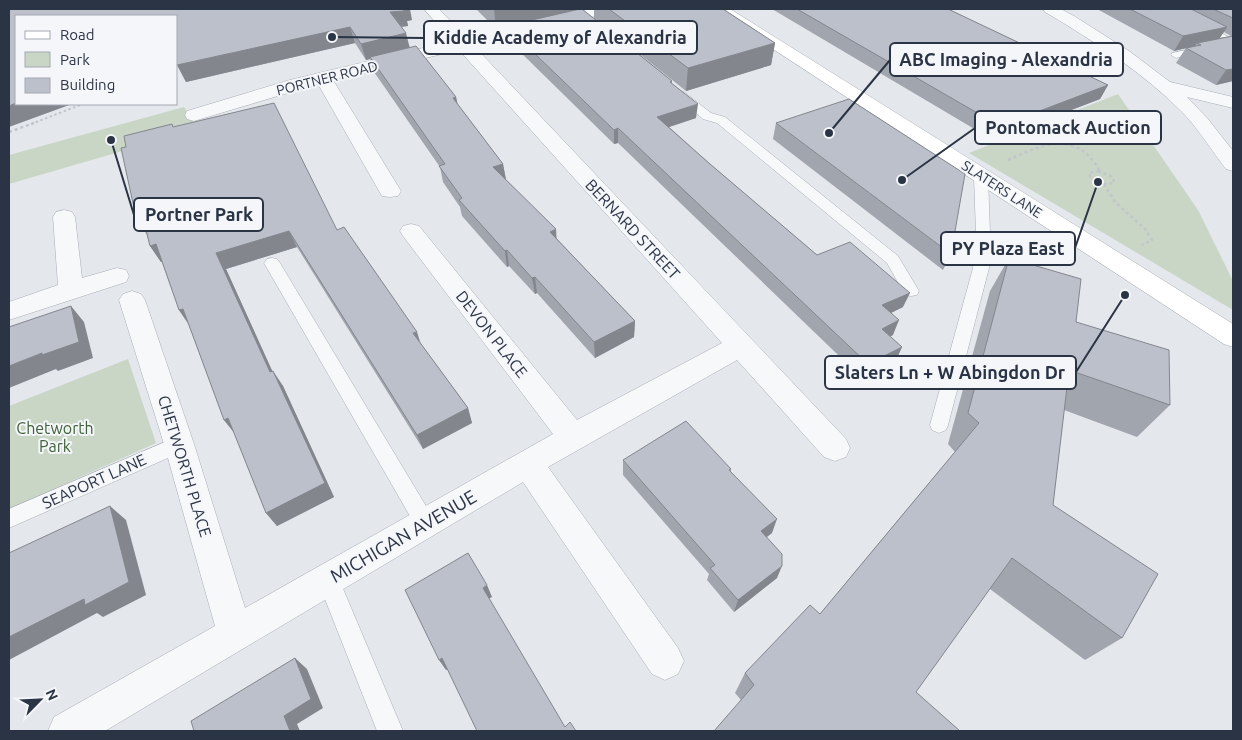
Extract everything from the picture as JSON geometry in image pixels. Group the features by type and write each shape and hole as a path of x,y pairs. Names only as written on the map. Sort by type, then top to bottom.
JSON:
{"main road":[{"name":"SLATERS LANE","path":"720,9 1233,337"}],"street":[{"name":"BERNARD STREET","path":"431,9 836,448"},
{"name":"PORTNER ROAD","path":"194,114 323,78 607,9"},
{"path":"1050,9 1102,41 1163,86 1191,111 1233,165"},
{"path":"323,78 390,191"},
{"path":"1163,86 1233,102"},
{"path":"1208,132 1218,116 1233,109"},
{"path":"9,311 71,290 64,217"},
{"name":"DEVON PLACE","path":"411,231 573,437"},
{"name":"CHETWORTH PLACE","path":"71,290 124,288 179,444 235,633"},
{"name":"MICHIGAN AVENUE","path":"75,729 235,633 573,437 741,345"},
{"path":"528,464 665,661"}],"lane":[{"path":"1165,9 1233,43"},
{"path":"583,14 597,26"},
{"path":"1176,55 1233,43"},
{"path":"670,86 707,116 721,120 893,260 911,291"},
{"path":"940,425 981,268 983,234 981,176"},
{"path":"272,264 425,523"},
{"name":"SEAPORT LANE","path":"9,519 179,444"},
{"path":"328,579 390,731"}],"path":[{"path":"9,132 80,105"},
{"path":"1052,124 1071,139 1072,146"},
{"path":"1003,162 1048,144 1072,146 1094,159 1100,171"},
{"path":"1100,171 1115,179 1114,183 1104,184 1095,182 1089,175 1091,172 1100,171"},
{"path":"1104,184 1108,195 1119,207 1150,233 1152,240 1139,247"}],"green space":[{"path":"1118,94 1198,210 1233,281 1233,310 969,153"},
{"path":"184,107 198,129 9,184 9,155"},
{"name":"Chetworth Park","path":"128,359 156,443 9,509 9,406"}],"building":[{"path":"9,9 403,9 404,11 390,12 406,33 361,44 350,27 178,65 178,15 15,15 15,103 9,106"},
{"path":"580,9 672,81 670,82 698,104 657,117 710,164 817,255 850,242 910,293 882,305 899,320 882,329 902,347 868,364 618,128 614,130 506,26"},
{"path":"609,9 723,9 775,43 688,68"},
{"path":"797,9 948,9 1108,85 1000,126"},
{"path":"1130,9 1191,9 1227,27 1183,36"},
{"path":"1213,9 1233,9 1233,18"},
{"path":"1233,36 1233,69 1226,70 1186,48 1201,45 1197,43"},
{"path":"416,46 456,97 453,98 503,164 493,167 556,229 550,232 635,321 594,342 535,277 532,278 507,250 505,251 459,200 462,198 439,166 445,164 370,57"},
{"path":"849,99 965,174 951,254 776,123"},
{"path":"274,103 337,230 344,227 417,332 413,333 468,408 417,435 289,231 216,253 270,372 273,371 325,483 266,513 228,418 224,420 183,309 179,310 156,244 150,246 142,216 136,217 121,148 126,147 124,136 172,124 173,127"},
{"path":"1009,258 1081,279 1076,322 1169,350 1170,405 1069,370 1053,505 1158,574 1122,638 1012,558 916,692 960,731 714,731 754,685 745,673 810,605 820,614 979,423 968,413"},
{"path":"71,306 79,342 42,355 42,353 9,366 9,327"},
{"path":"686,421 731,469 729,470 777,519 761,531 782,554 782,566 738,600 710,568 715,565 623,460"},
{"path":"110,506 129,582 85,605 84,599 9,637 9,553"},
{"path":"468,553 487,585 483,588 565,727 570,722 576,731 477,731 442,658 439,660 405,590"},
{"path":"295,658 311,699 284,716 290,731 194,731 191,721"}],"place":[{"name":"Kiddie Academy of Alexandria","path":"332,37"},
{"name":"ABC Imaging - Alexandria","path":"829,133"},
{"name":"Portner Park","path":"111,140"},
{"name":"Pontomack Auction","path":"902,180"},
{"name":"PY Plaza East","path":"1098,182"},
{"name":"Slaters Ln + W Abingdon Dr","path":"1125,295"}]}
